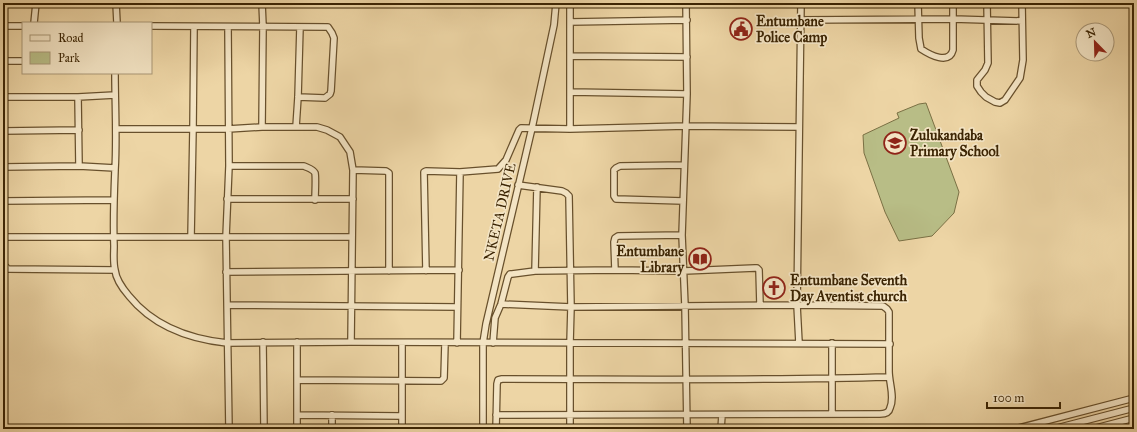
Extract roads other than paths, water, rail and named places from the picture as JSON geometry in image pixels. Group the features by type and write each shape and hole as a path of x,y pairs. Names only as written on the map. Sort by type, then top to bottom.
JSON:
{"street":[{"path":"34,22 36,3"},
{"path":"116,3 117,22"},
{"path":"262,3 262,127"},
{"name":"NKETA DRIVE","path":"483,429 483,343 486,324 532,128 554,25 556,3"},
{"path":"570,3 570,129"},
{"path":"686,3 687,94 682,235 686,343 687,429"},
{"path":"799,343 797,305 801,3"},
{"path":"918,3 919,38 921,49 938,57 945,58 953,53 954,50 952,3"},
{"path":"987,3 986,21 988,63 985,70 977,80 977,86 986,97 1000,103 1005,100 1021,74 1023,60 1022,3"},
{"path":"801,20 953,19 1022,22"},
{"path":"570,22 687,20"},
{"path":"3,26 22,26"},
{"path":"152,26 263,26 328,28 334,38 330,94 325,98 298,97"},
{"path":"191,237 194,27"},
{"path":"228,27 229,166 226,272 229,429"},
{"path":"296,127 300,27"},
{"path":"570,56 687,57"},
{"path":"3,61 22,61"},
{"path":"116,74 116,168 114,200 115,270 119,282 125,292 140,308 156,322 188,335 227,343 457,342 890,344"},
{"path":"570,92 687,94"},
{"path":"3,97 78,97 115,95"},
{"path":"78,97 79,166"},
{"path":"426,271 423,174 426,171 460,172 498,169 506,160 520,129 686,126 799,127"},
{"path":"116,129 318,127 340,136 350,152 353,170 351,342"},
{"path":"3,132 79,130"},
{"path":"683,201 616,199 614,198 614,170 620,166 684,165"},
{"path":"3,168 79,166 116,168"},
{"path":"229,166 304,166 312,169 315,173 315,200"},
{"path":"353,170 386,171 389,173 389,271"},
{"path":"457,342 460,172"},
{"path":"518,185 562,191 566,192 569,196 571,271 570,429"},
{"path":"534,272 537,188"},
{"path":"227,199 353,199"},
{"path":"3,202 114,200"},
{"path":"615,270 614,242 615,238 618,236 682,235"},
{"path":"3,239 5,237 114,236 352,238"},
{"path":"3,264 8,269 115,270"},
{"path":"492,343 495,318 501,304 509,275 512,274 571,271 684,271 757,268 759,270 760,305"},
{"path":"226,272 459,270"},
{"path":"496,415 880,414 888,412 890,409 891,399 889,377 889,312 883,306 571,306 501,304"},
{"path":"227,305 457,307"},
{"path":"263,342 264,429"},
{"path":"297,342 297,429"},
{"path":"402,343 402,429"},
{"path":"297,380 441,381 444,378 445,343"},
{"path":"832,343 832,414"},
{"path":"496,429 497,384 498,380 502,379 686,380 889,377"},
{"path":"1015,429 1134,398"},
{"path":"1053,429 1134,408"},
{"path":"297,415 401,416"},
{"path":"332,415 332,429"},
{"path":"721,429 722,415"},
{"path":"1095,429 1134,418"}],"place":[{"name":"Entumbane Police Camp","path":"741,29"},
{"name":"Zulukandaba Primary School","path":"895,143"},
{"name":"Entumbane Library","path":"700,259"},
{"name":"Entumbane Seventh Day Aventist church","path":"774,288"}]}
